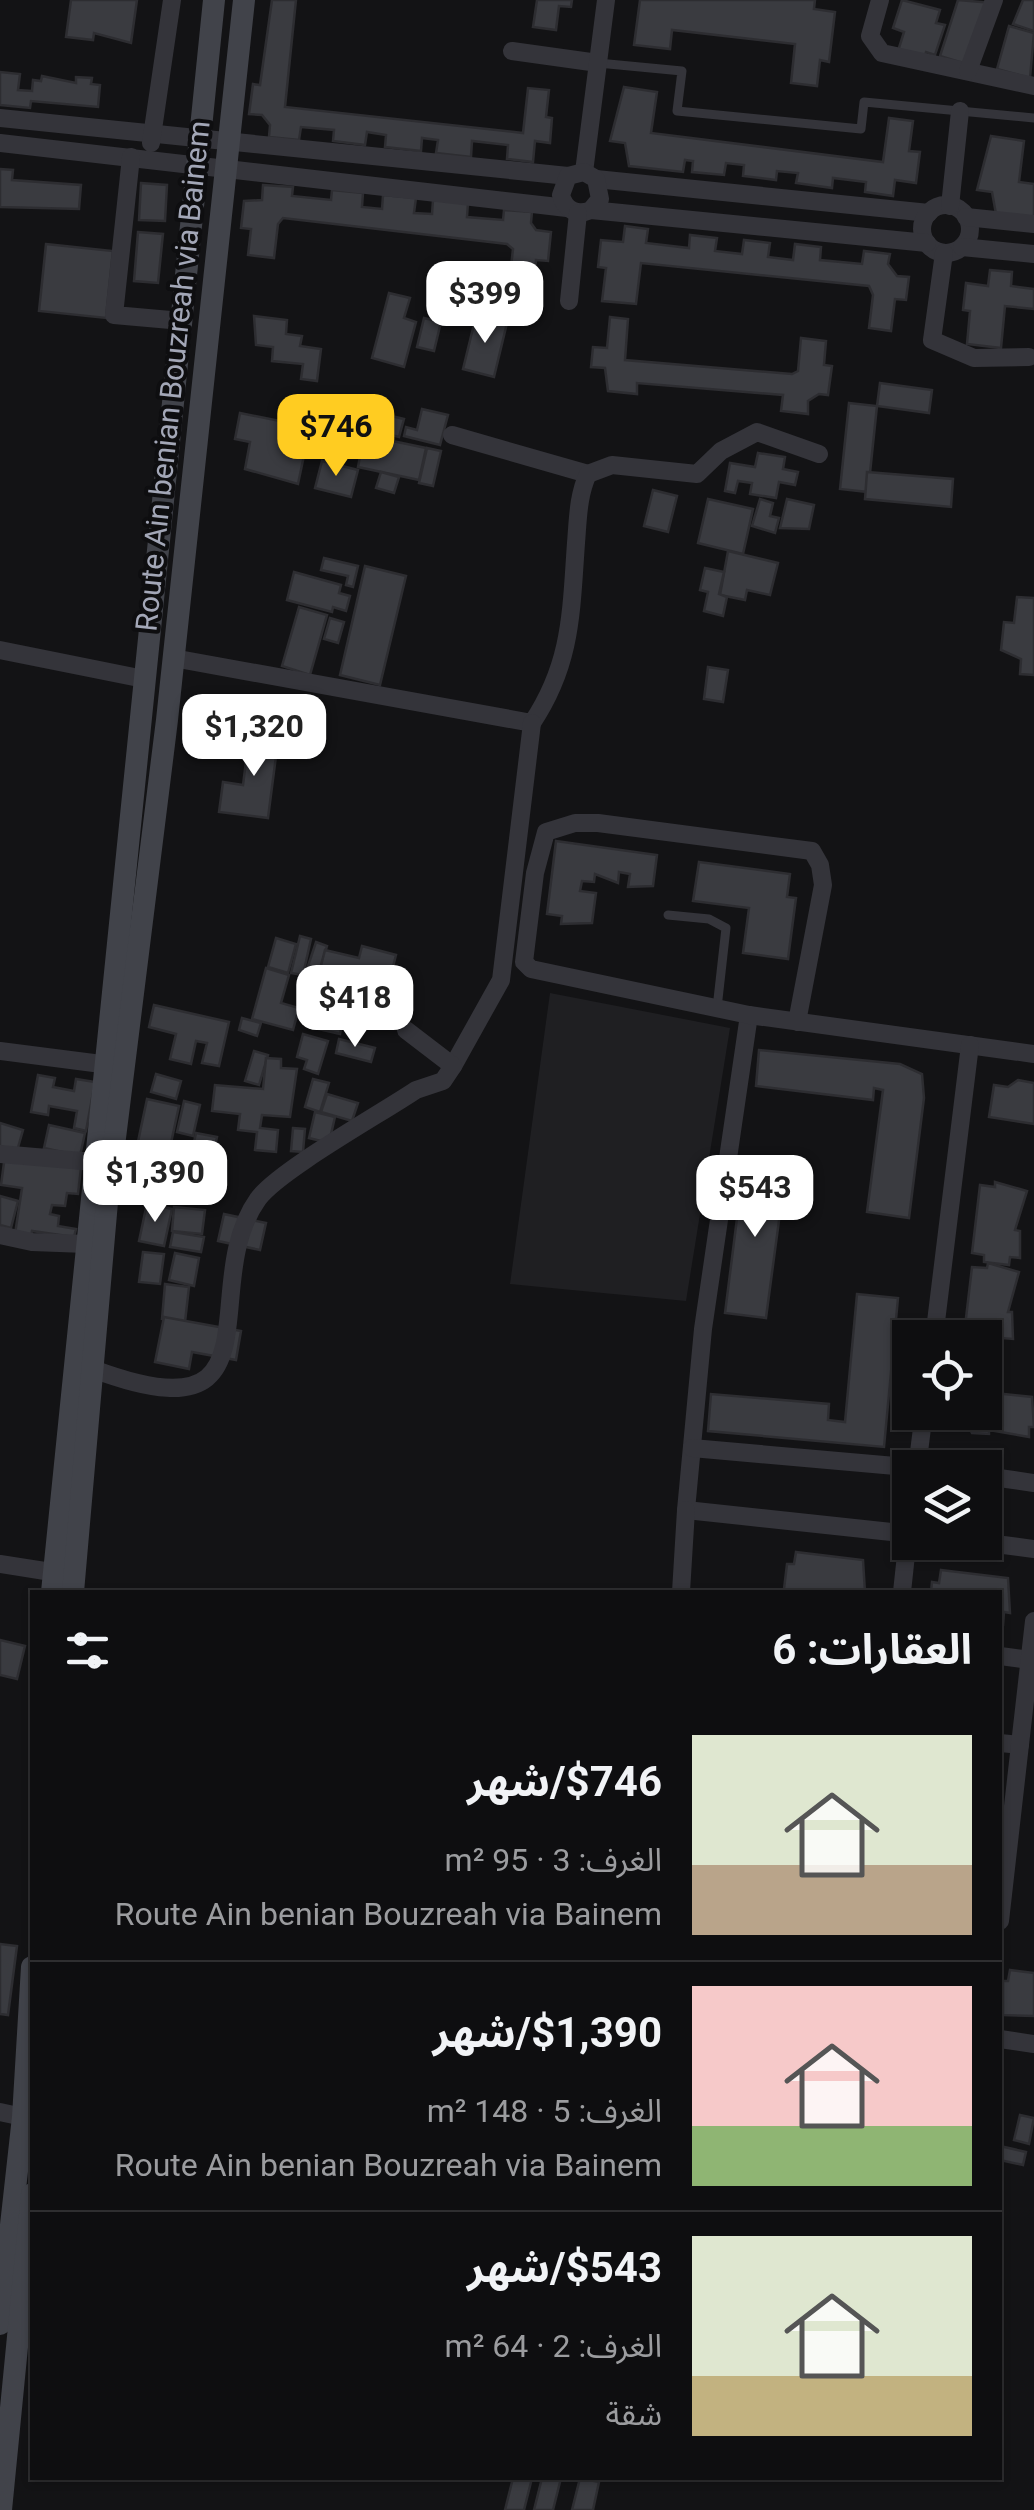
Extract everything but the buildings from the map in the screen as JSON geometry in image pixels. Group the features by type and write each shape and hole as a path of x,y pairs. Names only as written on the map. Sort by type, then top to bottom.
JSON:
{"main road":[{"name":"Route Ain benian Bouzreah via Bainem","path":"64,1583 93,1369 144,679 214,0"},
{"name":"Route Ain benian Bouzreah via Bainem","path":"64,1583 94,1162 113,1065 174,658 244,0"},
{"path":"0,2324 11,2115 30,1982"},
{"path":"1,2510 30,2214"}],"street":[{"path":"172,0 152,134 140,158 114,315 182,320"},
{"path":"579,210 600,199 583,176 606,0"},
{"path":"880,0 870,31 878,50 1034,86"},
{"path":"968,71 994,0"},
{"path":"512,51 598,63"},
{"path":"944,248 969,236 958,211 960,111"},
{"path":"0,118 928,213 958,211 1034,224"},
{"path":"0,143 579,210 1034,254"},
{"path":"569,302 579,210 561,188 583,176"},
{"path":"928,213 923,224 944,248 932,340 974,358 1029,358"},
{"path":"452,434 588,474 612,464 697,474 720,451 757,432 819,454"},
{"path":"93,1369 157,1387 197,1384 212,1376 224,1352 239,1246 258,1198 405,1098 443,1081 453,1066 500,980 532,722 552,693 566,656 579,503 588,474"},
{"path":"0,650 144,679"},
{"path":"174,658 532,722"},
{"path":"500,980 524,962 534,873 546,832 575,823 598,823 812,852 820,865 823,884 797,1022"},
{"path":"524,962 531,969 749,1015 1034,1054"},
{"path":"681,1590 703,1328 749,1015"},
{"path":"406,1030 453,1066"},
{"path":"936,1320 970,1045"},
{"path":"0,1050 113,1065"},
{"path":"0,1154 94,1162"},
{"path":"0,1235 32,1242 86,1244"},
{"path":"692,1448 892,1465"},
{"path":"1002,1478 1034,1483"},
{"path":"686,1510 892,1527"},
{"path":"1002,1545 1034,1549"},
{"path":"902,1590 906,1560"},
{"path":"0,1564 64,1583"},
{"path":"1002,1904 1034,1621"},
{"path":"1002,1656 1030,1660"},
{"path":"1002,1743 1020,1746"},
{"path":"1002,2039 1034,2044"}],"lane":[{"path":"598,63 682,71 678,111 861,129 864,102 1034,118"},
{"path":"668,915 709,918 726,928 717,1008"}],"shaded area":[{"path":"550,993 730,1028 686,1301 510,1284"}]}
